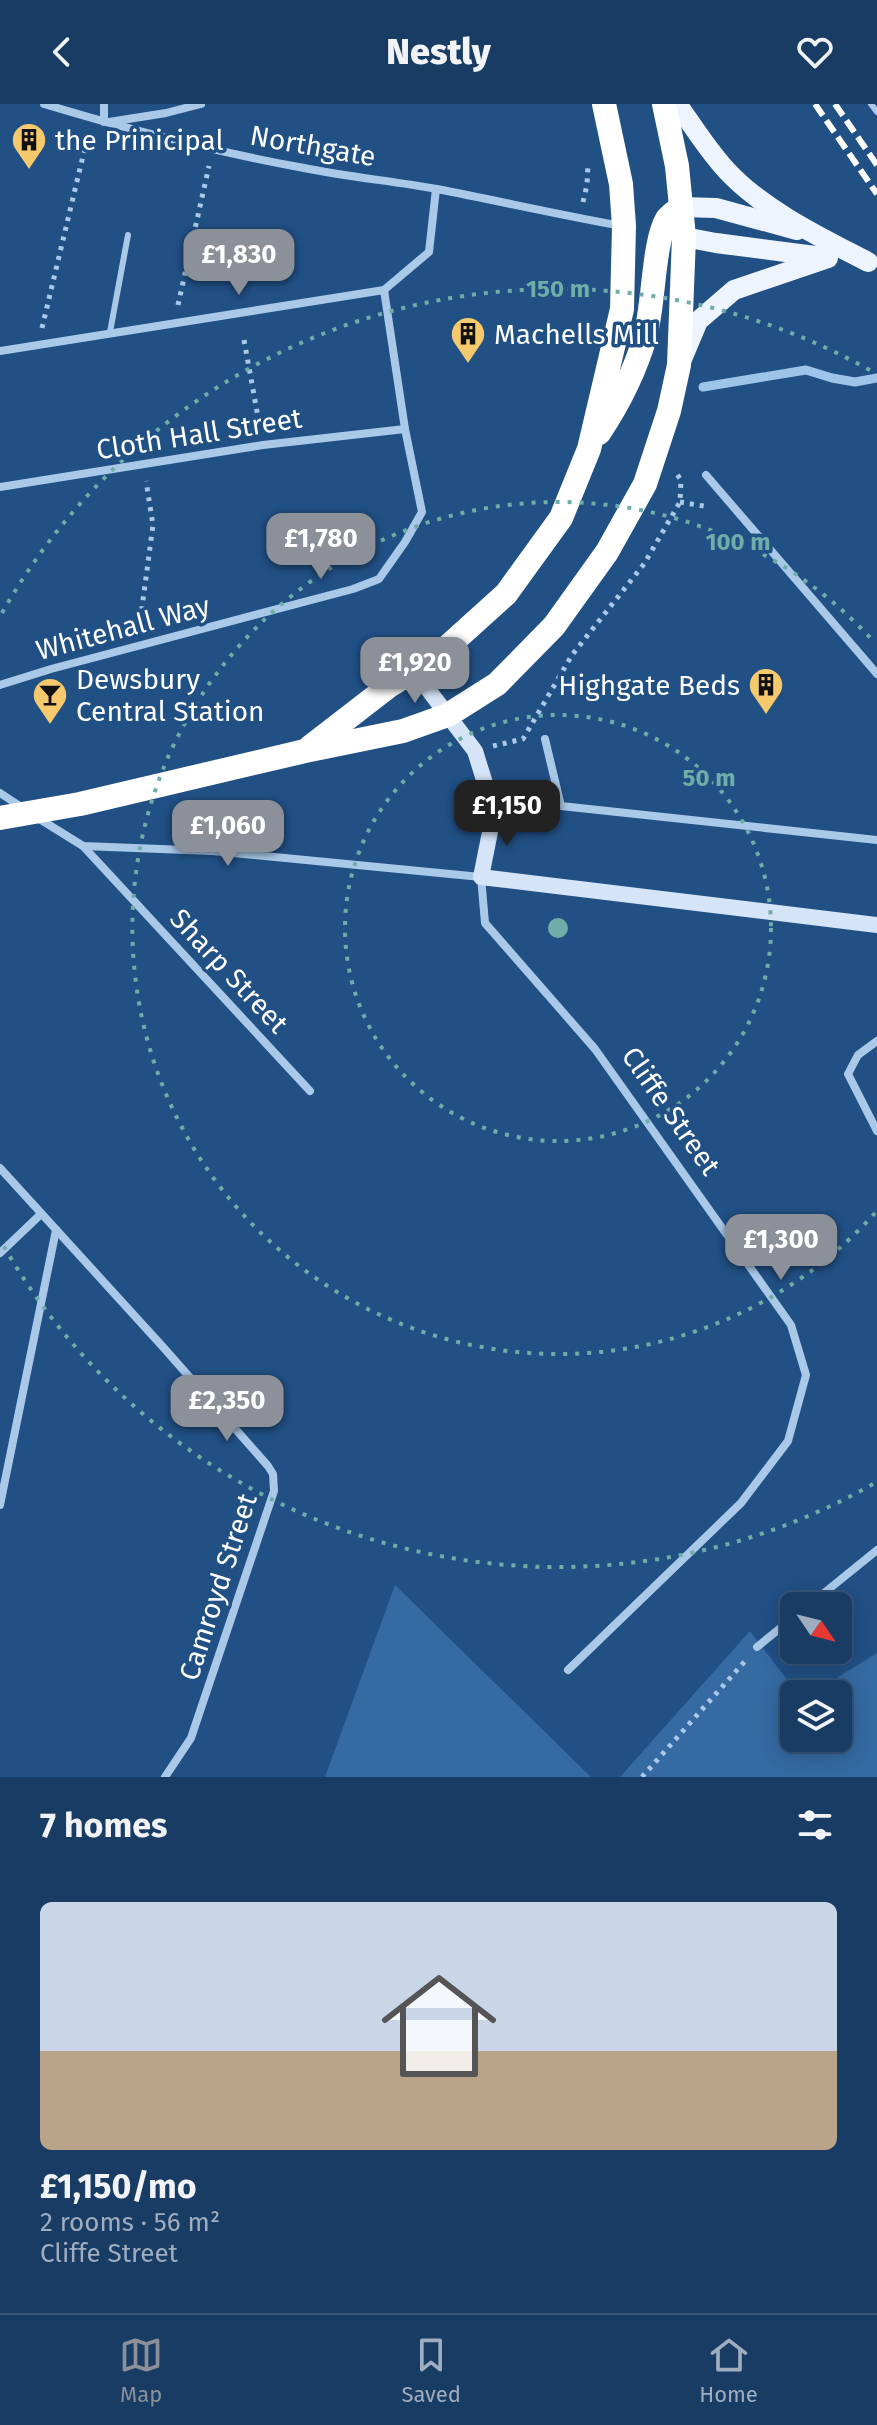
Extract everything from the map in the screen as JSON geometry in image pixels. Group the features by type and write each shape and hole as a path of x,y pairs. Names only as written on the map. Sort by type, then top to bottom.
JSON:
{"highway":[{"path":"305,751 389,686 434,659 506,594 561,518 589,449 622,309 624,226 621,184 604,104"},
{"path":"589,449 621,398 645,337 681,207 677,166 664,104"},
{"path":"624,226 673,235"},
{"path":"9,812 80,804 403,731 448,715 497,684 554,626 607,552 645,484 669,411 679,365 673,235"}],"main road":[{"path":"677,104 728,171 747,190 816,235 872,262"},
{"path":"681,207 716,208 816,235"},
{"path":"673,235 872,262"},
{"path":"679,365 698,321 734,290 828,258"}],"street":[{"name":"Northgate","path":"44,104 212,150 624,226"},
{"path":"104,104 104,122 166,113 201,104"},
{"path":"0,351 384,290 429,252 436,189"},
{"name":"Whitehall Way","path":"0,685 353,589 379,579 422,512 405,429 384,290"},
{"name":"Cloth Hall Street","path":"0,487 263,445 405,429"},
{"path":"706,475 877,674"},
{"name":"Cliffe Street","path":"414,671 475,751 494,812 481,877 485,923 595,1049 622,1087 791,1325 806,1375 788,1441 741,1503 568,1670"},
{"path":"545,739 561,806 877,840"},
{"path":"0,793 9,812 83,846 212,851 481,877 877,925"},
{"path":"0,828 9,812"},
{"name":"Sharp Street","path":"83,846 310,1091"},
{"path":"877,1041 858,1055 848,1074 877,1131"},
{"name":"Camroyd Street","path":"0,1168 184,1370 273,1474 274,1491 191,1738 165,1777"},
{"path":"0,1253 41,1214"},
{"path":"0,1505 56,1230"},
{"path":"825,1592 877,1550"},
{"path":"757,1647 780,1628"}],"lane":[{"path":"871,104 877,112"},
{"path":"110,332 128,235"}],"path":[{"path":"48,302 91,119"},
{"path":"183,281 212,150"},
{"path":"580,219 587,185 588,159"},
{"path":"244,340 263,445"},
{"path":"138,634 153,525 143,464"},
{"path":"642,1777 757,1647"}],"shaded area":[{"path":"395,1585 591,1777 325,1777"},
{"path":"750,1631 787,1680 780,1680 780,1752 852,1752 852,1680 835,1680 877,1653 877,1777 620,1777"}],"waterway":[{"path":"703,387 806,370 855,382 877,378"}],"railway":[{"path":"815,104 877,194"},
{"path":"835,104 877,165"}],"place":[{"name":"the Prinicipal","path":"29,171"},
{"name":"Machells Mill","path":"468,365"},
{"name":"Highgate Beds","path":"766,716"},
{"name":"Dewsbury Central Station","path":"50,726"}]}
